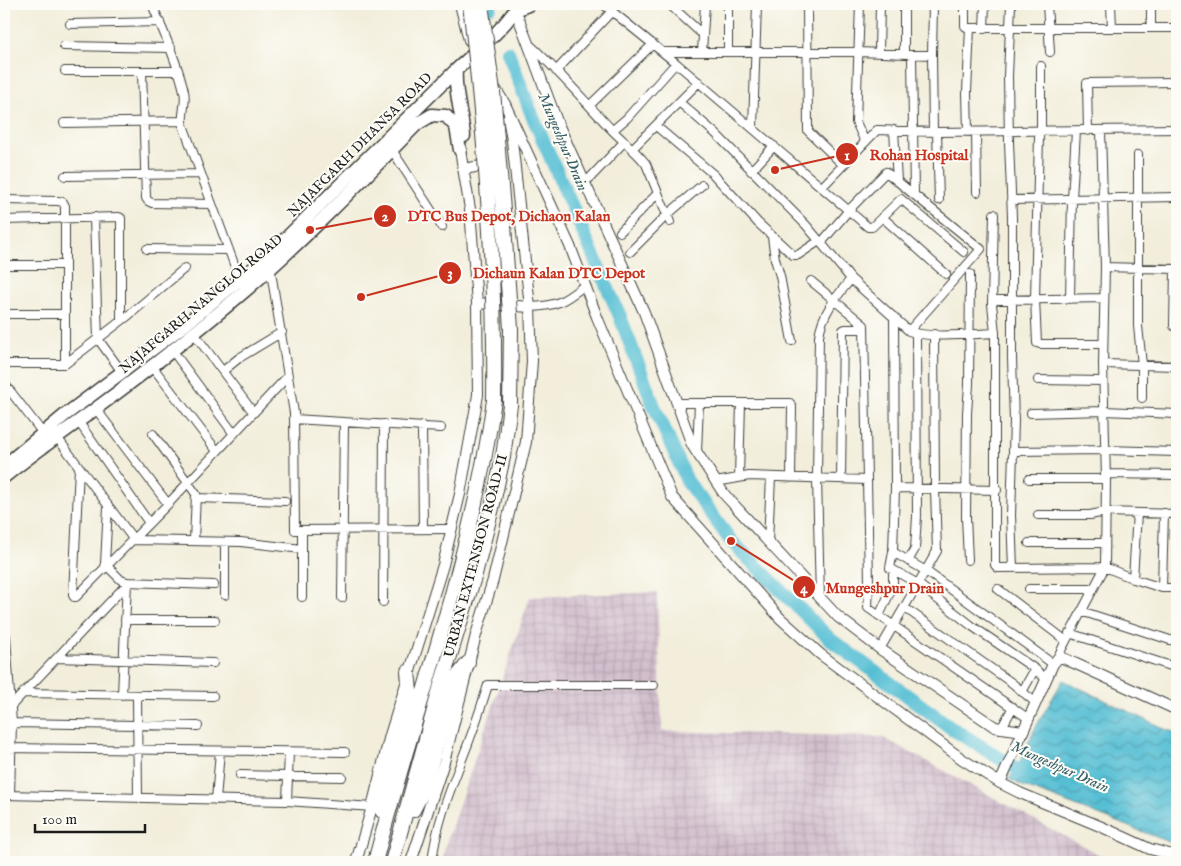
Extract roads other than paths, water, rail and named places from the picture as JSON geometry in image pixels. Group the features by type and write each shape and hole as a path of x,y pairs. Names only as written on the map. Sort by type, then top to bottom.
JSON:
{"highway":[{"name":"URBAN EXTENSION ROAD-II","path":"375,862 432,667 476,505 487,452 494,400 495,329 488,208 480,91 470,4"},
{"name":"URBAN EXTENSION ROAD-II","path":"392,862 492,508 503,457 510,406 511,329 504,220 493,91 482,4"},
{"path":"399,837 424,790 454,681 468,663"},
{"path":"384,829 382,820 383,796 411,701 408,672"}],"main road":[{"path":"460,150 464,137 463,120 455,82 456,70 474,54 516,6 530,4"},
{"name":"NAJAFGARH DHANSA ROAD","path":"332,202 456,70"},
{"name":"NAJAFGARH NANGLOI ROAD","path":"4,477 49,437 78,421 172,350 332,202 392,150 417,124 439,114 446,116 456,126 460,150"},
{"path":"4,466 49,437 122,372 242,285"}],"street":[{"path":"152,4 170,48 185,96 183,121 242,285"},
{"path":"460,4 474,54 505,104 566,236 672,497 780,618 820,654 962,759 1002,778 1020,793 1147,848 1177,856"},
{"path":"603,4 699,82 870,228 902,200 964,252"},
{"path":"669,4 702,34"},
{"path":"702,52 705,4"},
{"path":"728,4 728,52"},
{"path":"753,128 758,4"},
{"path":"807,4 808,131 843,165"},
{"path":"860,4 856,122 865,142"},
{"path":"879,53 880,4"},
{"path":"904,4 914,195"},
{"path":"933,4 932,55 939,200"},
{"path":"965,4 965,26 970,28 1177,28"},
{"path":"984,28 985,4"},
{"path":"1011,4 1008,76 1013,300 1014,451 1011,515 1013,568"},
{"path":"1047,4 1050,52"},
{"path":"1111,4 1112,28"},
{"path":"1151,4 1152,28"},
{"path":"516,6 527,42 558,124 644,312 692,444 724,494 838,617 880,650 995,727 1021,736"},
{"path":"556,71 601,25 612,11"},
{"path":"70,24 160,22"},
{"path":"970,28 968,75 977,192"},
{"path":"527,42 646,164 668,218"},
{"path":"590,106 653,44"},
{"path":"64,46 170,48"},
{"path":"663,52 858,52 932,55"},
{"path":"613,130 676,63"},
{"path":"1041,66 1041,131 1039,136 1035,299 1038,344 1103,344"},
{"path":"65,71 177,70"},
{"path":"142,71 146,198 152,203 212,204"},
{"path":"632,149 699,82"},
{"path":"1088,131 1087,83 1177,82"},
{"path":"679,102 715,133 806,225 851,278 912,332 934,334 995,333"},
{"path":"410,862 444,762 468,663 493,580 526,442 532,361 530,307 514,161 505,104"},
{"path":"64,123 183,121"},
{"path":"656,126 712,174 772,237 793,255 796,256 820,242 886,172 981,249 912,332 917,516 915,549 908,561"},
{"path":"822,187 875,130 972,132 1177,129"},
{"path":"894,130 897,181"},
{"path":"1070,299 1072,199 1076,131"},
{"path":"1002,778 1054,662 1105,567 1106,476 1103,381 1104,267 1101,131"},
{"path":"590,178 624,142"},
{"path":"751,171 774,146"},
{"path":"392,150 442,227"},
{"path":"356,862 408,672 440,578 464,475 478,395 477,304 470,209 460,150"},
{"path":"1138,155 1138,330 1142,365 1142,398"},
{"path":"464,169 514,161"},
{"path":"65,176 201,174"},
{"path":"630,252 702,184"},
{"path":"620,232 658,193"},
{"path":"1011,200 1177,197"},
{"path":"4,200 62,202 65,206 65,364"},
{"path":"994,214 992,304 995,333 995,565 998,568 1105,567 1133,579 1162,588 1177,588"},
{"path":"4,220 117,216 121,218 121,321"},
{"path":"94,217 98,340 122,372"},
{"path":"882,217 946,274"},
{"path":"772,237 792,341"},
{"path":"147,249 229,250"},
{"path":"269,262 282,332 294,419 295,528 298,531 452,529"},
{"path":"4,265 65,265"},
{"path":"1104,267 1176,269 1174,326"},
{"path":"4,364 65,364 98,340 185,268"},
{"path":"968,560 970,274"},
{"path":"820,598 817,478 819,336 822,320 851,278"},
{"path":"811,281 863,324 864,328 868,608 1029,718"},
{"path":"477,304 544,306 560,303 585,285"},
{"path":"992,304 997,300 1104,298"},
{"path":"4,314 65,314"},
{"path":"894,317 895,488 893,552 890,569 918,584 972,626 1035,669 1046,679"},
{"path":"841,479 843,334 845,329 864,328"},
{"path":"193,332 253,412"},
{"path":"223,371 239,358 282,332"},
{"path":"880,650 906,608 937,551 934,334"},
{"path":"172,350 234,434"},
{"path":"1103,364 1177,366"},
{"path":"152,366 217,451"},
{"path":"79,468 74,597 79,596 134,540 288,376"},
{"path":"1038,380 1103,381"},
{"path":"5,386 49,437 79,468 134,540"},
{"path":"676,403 787,403 791,405 791,478"},
{"path":"696,452 699,403"},
{"path":"739,477 741,403"},
{"path":"96,408 168,504"},
{"path":"1031,413 1104,411 1177,414"},
{"path":"294,419 441,428"},
{"path":"78,421 149,523"},
{"path":"342,598 344,422"},
{"path":"383,602 384,424"},
{"path":"422,426 424,528"},
{"path":"153,434 195,492 197,498 194,541"},
{"path":"1014,451 1105,450 1177,452"},
{"path":"1029,479 1177,475"},
{"path":"716,482 739,477 867,480"},
{"path":"768,542 771,477"},
{"path":"895,488 996,490"},
{"path":"197,498 285,501"},
{"path":"108,506 105,561 106,567 120,580 127,583 214,585"},
{"path":"1038,515 1090,516 1105,512 1177,514"},
{"path":"1133,579 1137,513"},
{"path":"1162,588 1164,513"},
{"path":"302,530 302,597"},
{"path":"134,540 225,542 302,549"},
{"path":"225,542 226,595"},
{"path":"1029,543 1105,544"},
{"path":"893,552 926,571 1054,662"},
{"path":"879,616 893,586 894,570"},
{"path":"122,695 127,583"},
{"path":"11,706 127,583"},
{"path":"998,589 1067,636 1177,668"},
{"path":"1029,589 1093,589"},
{"path":"906,608 1036,703"},
{"path":"1081,611 1177,641"},
{"path":"125,620 215,620"},
{"path":"4,635 6,637 6,682 12,723 8,748 7,795 288,801 372,807"},
{"path":"57,658 213,663"},
{"path":"1054,662 1063,658 1177,710"},
{"path":"1022,692 1035,669"},
{"path":"432,862 434,841 442,811 488,685 654,685"},
{"path":"23,693 213,696"},
{"path":"137,696 138,798"},
{"path":"1001,729 1012,707"},
{"path":"12,723 198,726"},
{"path":"8,748 345,752"},
{"path":"216,800 220,751"},
{"path":"288,801 289,752"},
{"path":"240,775 342,777"},
{"path":"430,806 442,811"}],"water":[{"path":"1063,680 1177,733 1177,845 1009,779 1017,769 1033,732"}],"waterway":[{"name":"Mungeshpur Drain","path":"508,52 532,115 619,314 654,406 687,481 731,541 831,640 953,729 1017,769 1034,775"}],"place":[{"name":"Rohan Hospital","path":"775,170"},
{"name":"DTC Bus Depot, Dichaon Kalan","path":"310,230"},
{"name":"Dichaun Kalan DTC Depot","path":"361,297"},
{"name":"Mungeshpur Drain","path":"731,541"}]}
